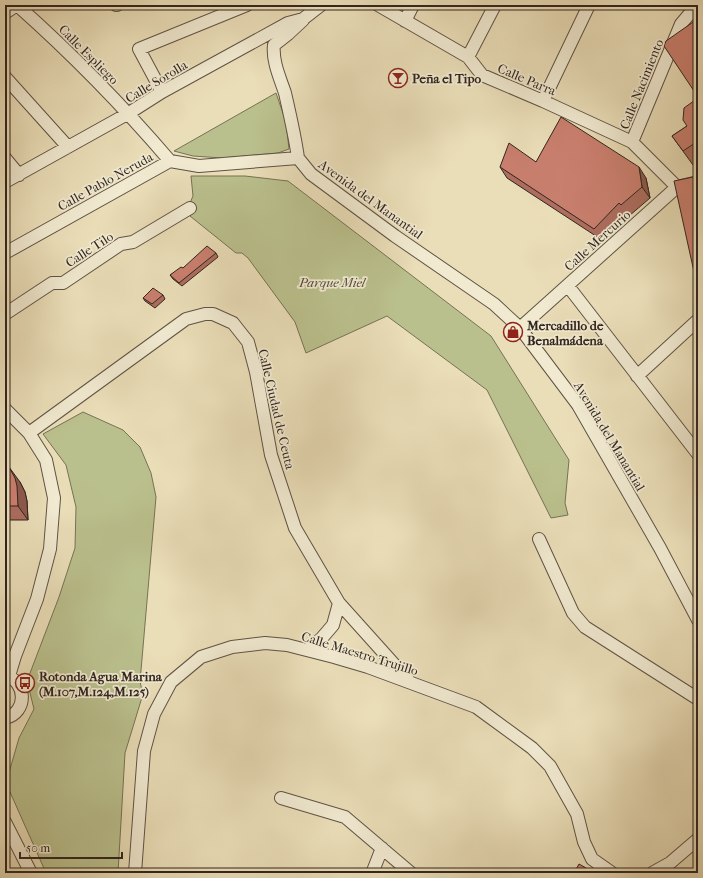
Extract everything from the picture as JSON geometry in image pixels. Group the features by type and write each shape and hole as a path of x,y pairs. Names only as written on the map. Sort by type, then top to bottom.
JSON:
{"street":[{"path":"5,13 17,5"},
{"name":"Calle Espliego","path":"17,5 49,33 129,113 170,161"},
{"path":"162,92 139,50 247,5"},
{"name":"Calle Sorolla","path":"5,182 129,113 162,92 288,23 303,19 321,5"},
{"name":"Calle Parra","path":"378,5 468,57 482,75 632,142"},
{"path":"405,21 413,5"},
{"path":"468,57 495,5"},
{"path":"543,101 589,5"},
{"name":"Calle Nacimiento","path":"677,187 632,142 680,24 697,5"},
{"path":"298,158 296,139 273,54 274,45 303,19"},
{"path":"5,77 68,147"},
{"path":"5,158 18,175"},
{"name":"Calle Pablo Neruda","path":"5,253 170,161 199,166 298,158"},
{"name":"Avenida del Manantial","path":"298,158 311,174 395,236 494,304 520,328 578,405 660,548 698,620"},
{"name":"Calle Mercurio","path":"520,328 677,187 698,182"},
{"name":"Calle Tilo","path":"5,314 52,283 63,283 121,244 133,242 190,208"},
{"path":"568,286 698,454"},
{"name":"Calle Ciudad de Ceuta","path":"29,433 186,319 205,314 213,314 233,323 248,342 256,372 271,455 295,528 339,603 412,683"},
{"path":"637,376 698,320"},
{"path":"5,409 29,433 46,460 54,498 50,549 37,598 7,676 16,681 20,687 22,698 21,705 16,713 5,718"},
{"path":"539,539 573,613 585,627 698,699"},
{"path":"307,650 321,639 333,625 339,603"},
{"name":"Calle Maestro Trujillo","path":"135,873 144,752 154,714 171,682 202,657 232,647 265,643 287,645 368,667 476,707 532,748 550,766 577,814 584,842 592,858 612,873"},
{"path":"281,798 345,817 411,873"},
{"path":"5,822 31,873"},
{"path":"652,873 670,863 698,839"},
{"path":"374,873 373,871 382,848"}],"green space":[{"path":"276,93 286,122 289,149 278,153 222,158 193,156 174,151"},
{"name":"Parque Miel","path":"191,176 245,176 288,181 491,336 569,460 565,503 568,515 551,518 487,390 387,316 306,353 295,322 248,258 242,253 236,253 190,216 190,203 193,196"},
{"path":"83,412 123,430 140,447 151,473 156,497 140,682 143,694 125,753 118,873 46,873 6,783 19,738 34,709 27,681 59,597 75,548 76,507 66,465 43,434"}],"building":[{"path":"696,20 698,22 698,97 664,46 666,41"},
{"path":"698,98 698,148 695,143 683,151 672,136 687,126 683,120 684,108"},
{"path":"561,117 639,167 642,187 621,205 619,203 594,229 500,167 509,143 536,162"},
{"path":"698,176 698,290 674,181"},
{"path":"207,246 216,253 179,283 170,275 181,267 183,268"},
{"path":"153,288 163,295 152,304 143,298"},
{"path":"9,467 15,478 17,486 18,506 5,506 5,468"},
{"path":"579,864 595,873 574,873"}],"place":[{"name":"Peña el Tipo","path":"398,78"},
{"name":"Mercadillo de Benalmádena","path":"513,332"},
{"name":"Rotonda Agua Marina (M.107,M.124,M.125)","path":"25,683"}]}
